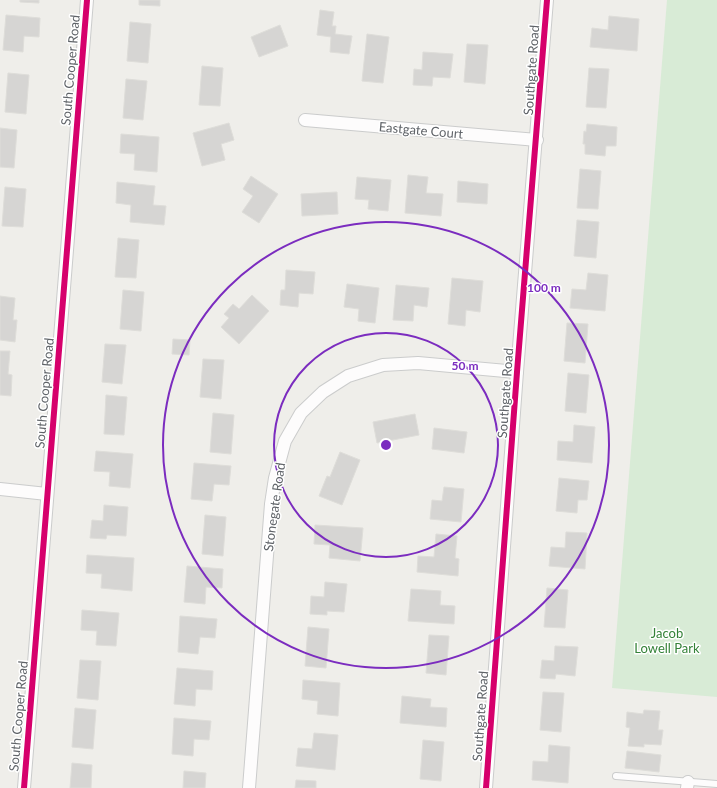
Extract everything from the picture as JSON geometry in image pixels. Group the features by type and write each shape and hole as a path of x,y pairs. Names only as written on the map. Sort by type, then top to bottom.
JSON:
{"street":[{"name":"South Cooper Road","path":"24,788 87,0"},
{"name":"Southgate Road","path":"486,788 517,372 548,0"},
{"name":"Eastgate Court","path":"305,120 537,140"},
{"name":"Stonegate Road","path":"249,788 271,504 275,478 285,441 301,413 323,392 348,376 383,365 418,363 517,372"},
{"path":"0,489 47,494"}],"lane":[{"path":"616,776 688,785 717,784"}],"green space":[{"name":"Jacob Lowell Park","path":"667,0 717,0 717,697 612,688"}],"building":[{"path":"20,0 39,0 39,3 20,2"},
{"path":"139,0 160,0 160,6 139,5"},
{"path":"320,10 334,12 332,26 336,26 335,34 352,36 349,54 330,52 331,37 317,35"},
{"path":"6,15 40,18 39,37 24,36 23,52 3,50"},
{"path":"609,16 639,19 637,51 590,47 592,28 608,30"},
{"path":"130,22 151,24 148,63 127,61"},
{"path":"280,25 288,46 259,57 251,37"},
{"path":"367,34 389,37 383,83 362,81"},
{"path":"467,44 488,45 485,84 464,82"},
{"path":"423,52 453,54 450,78 433,77 432,86 413,85 414,69 422,70"},
{"path":"202,66 223,68 220,106 199,105"},
{"path":"589,68 609,69 606,108 586,107"},
{"path":"8,73 29,75 26,114 5,112"},
{"path":"126,79 147,81 143,120 123,118"},
{"path":"229,123 234,140 221,144 225,160 202,166 193,133"},
{"path":"587,124 617,127 616,146 606,146 605,156 585,154 585,144 583,144 584,131 586,132"},
{"path":"0,128 17,130 14,168 0,167"},
{"path":"121,134 159,137 157,172 134,170 135,154 120,153"},
{"path":"580,169 601,171 598,209 577,208"},
{"path":"408,175 428,177 426,193 443,194 441,216 405,213"},
{"path":"251,176 278,194 259,223 242,212 253,196 243,189"},
{"path":"357,177 391,180 388,211 368,209 369,200 355,199"},
{"path":"458,181 488,184 487,204 457,202"},
{"path":"117,182 155,186 153,205 166,206 164,225 130,222 131,205 116,203"},
{"path":"5,187 26,189 23,227 2,226"},
{"path":"337,192 338,214 302,216 301,194"},
{"path":"577,220 599,222 596,258 574,256"},
{"path":"118,238 139,240 136,278 115,277"},
{"path":"286,270 315,272 313,294 299,293 298,307 280,305 281,290 285,290"},
{"path":"588,273 608,275 605,311 570,308 572,289 586,290"},
{"path":"452,278 483,281 480,312 466,310 465,326 448,324"},
{"path":"347,284 379,288 375,323 358,321 359,309 344,307"},
{"path":"396,285 429,288 427,307 414,305 413,321 393,320"},
{"path":"123,290 144,292 141,331 120,329"},
{"path":"252,295 269,311 239,344 221,327 229,318 224,314 233,304 239,309"},
{"path":"0,296 15,298 13,320 17,320 15,342 0,340"},
{"path":"567,323 588,324 585,363 564,361"},
{"path":"173,339 190,340 189,355 172,354"},
{"path":"105,344 126,345 122,384 102,382"},
{"path":"0,351 10,351 8,374 12,375 11,396 0,395"},
{"path":"203,359 224,360 221,399 200,397"},
{"path":"568,373 589,375 586,413 565,411"},
{"path":"106,395 127,397 124,435 104,434"},
{"path":"213,413 234,415 231,454 210,452"},
{"path":"415,414 419,435 377,443 373,422"},
{"path":"574,425 595,427 592,463 557,460 558,441 573,442"},
{"path":"434,428 467,432 464,453 432,449"},
{"path":"96,451 133,454 130,488 109,486 110,472 94,471"},
{"path":"340,452 360,460 342,505 319,496 327,476 330,477"},
{"path":"194,463 231,466 229,485 214,484 212,501 191,499"},
{"path":"559,478 589,481 587,500 578,500 577,513 556,511"},
{"path":"444,487 464,489 461,522 430,519 432,500 442,501"},
{"path":"104,505 128,507 126,536 107,535 106,539 90,538 92,520 103,521"},
{"path":"205,515 226,517 223,556 202,554"},
{"path":"315,525 363,528 360,561 329,558 330,545 314,544"},
{"path":"566,532 587,533 585,569 549,566 551,547 565,548"},
{"path":"436,534 457,536 455,558 459,559 458,576 417,572 418,556 434,557"},
{"path":"87,555 134,558 132,591 101,588 102,574 86,573"},
{"path":"187,566 223,569 222,588 206,587 205,604 184,602"},
{"path":"325,582 347,584 344,612 327,611 327,615 310,614 311,596 324,597"},
{"path":"547,588 568,590 565,628 544,627"},
{"path":"411,589 441,591 440,605 455,606 454,624 408,621"},
{"path":"82,610 119,613 116,646 96,645 97,631 81,630"},
{"path":"180,616 217,619 215,638 200,637 198,654 178,652"},
{"path":"308,627 329,629 326,668 305,666"},
{"path":"429,635 449,636 446,675 426,673"},
{"path":"555,646 578,647 575,676 556,674 555,679 540,678 542,660 554,661"},
{"path":"80,660 101,661 98,700 77,698"},
{"path":"177,668 213,671 212,690 196,689 195,706 174,704"},
{"path":"303,680 340,683 338,716 317,714 318,701 302,699"},
{"path":"543,692 564,693 561,732 540,730"},
{"path":"402,696 431,699 430,707 447,708 446,727 400,723"},
{"path":"75,708 96,710 93,749 72,747"},
{"path":"644,710 660,711 658,730 663,730 661,745 644,744 644,747 628,746 630,728 626,727 627,712 643,714"},
{"path":"174,718 211,721 209,740 194,739 193,756 172,754"},
{"path":"314,733 338,735 335,770 296,766 298,748 312,749"},
{"path":"423,740 444,742 441,781 420,779"},
{"path":"549,745 570,747 568,783 532,780 533,761 548,762"},
{"path":"627,751 661,755 659,772 625,768"},
{"path":"72,763 92,765 91,788 70,788"},
{"path":"184,771 206,773 205,788 183,788"},
{"path":"296,780 316,781 316,788 295,788"}],"cycle path":[{"path":"24,788 87,0"},
{"path":"486,788 547,0"}]}
